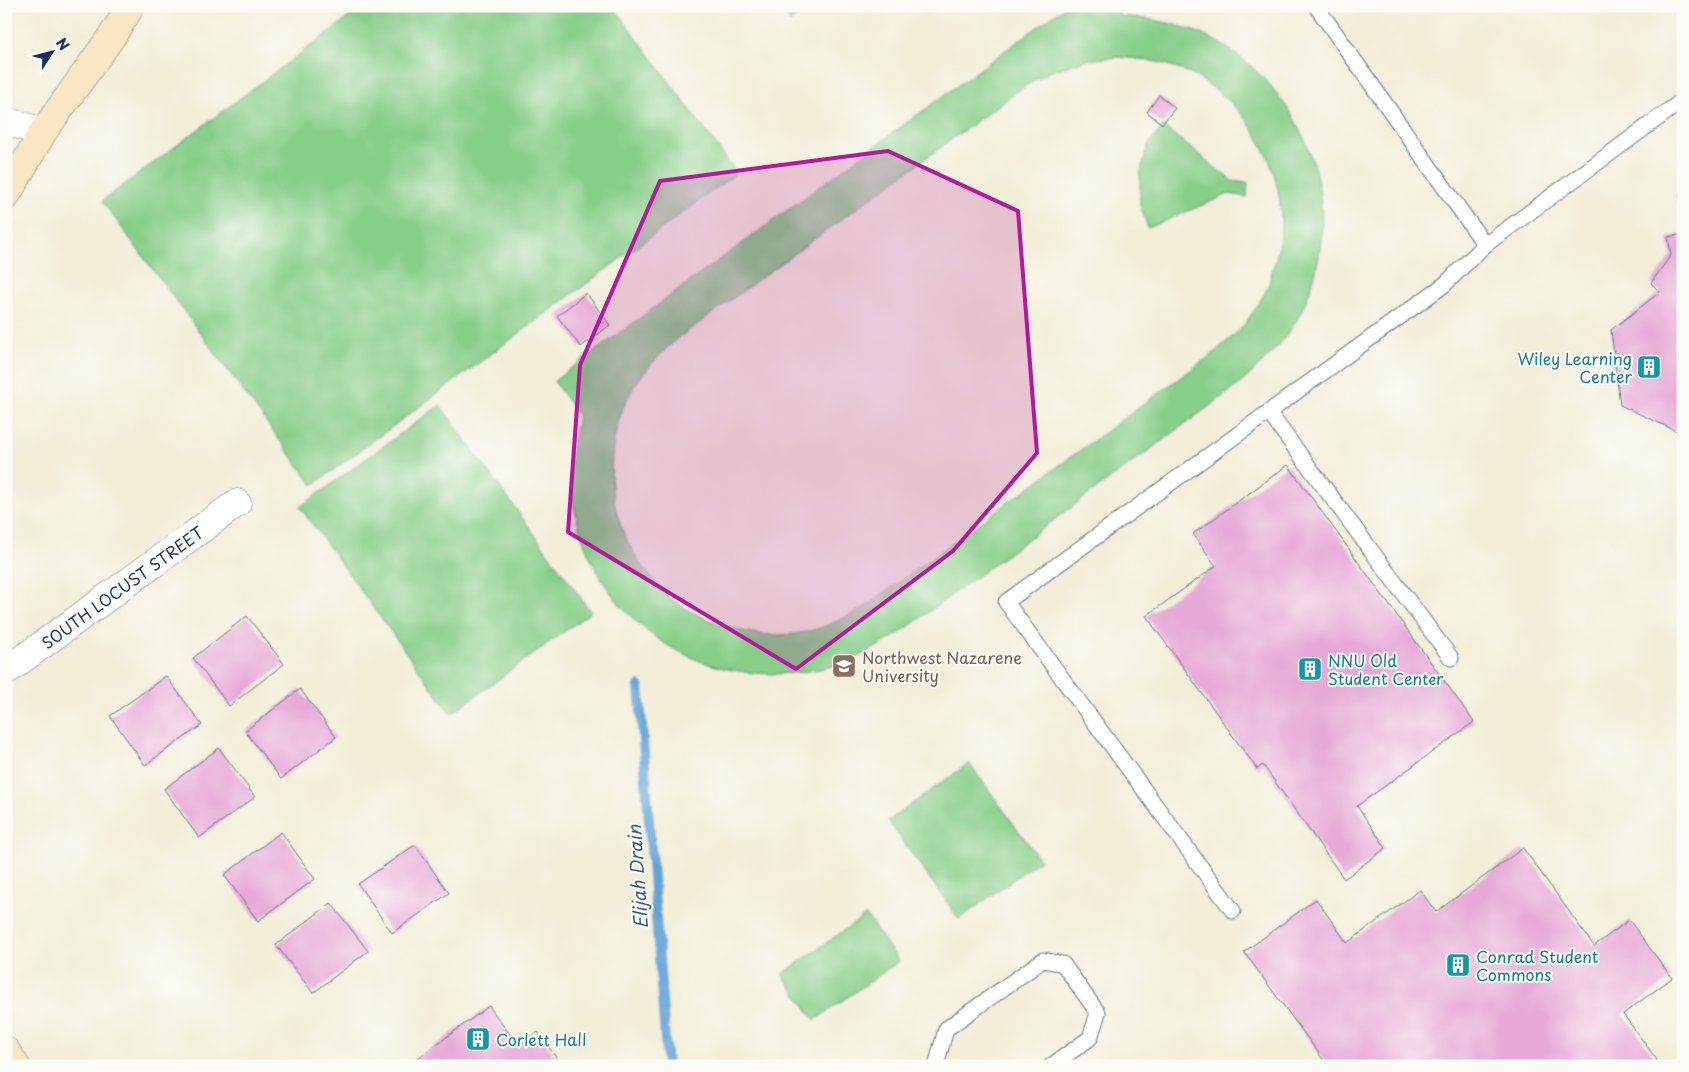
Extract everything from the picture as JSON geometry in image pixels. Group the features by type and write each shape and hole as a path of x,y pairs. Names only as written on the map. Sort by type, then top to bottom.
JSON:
{"main road":[{"path":"6,196 43,132 112,36 131,6"},
{"path":"6,1052 16,1066"}],"street":[{"path":"6,120 43,132"},
{"name":"SOUTH LOCUST STREET","path":"6,671 237,503"}],"lane":[{"path":"1316,6 1485,245"},
{"path":"1233,910 1006,602 1444,285 1485,245 1683,100"},
{"path":"1269,413 1451,658"},
{"path":"936,1066 946,1029 1043,960 1064,964 1098,1013 1090,1038 1050,1066"}],"highlighted area":[{"path":"888,151 1018,211 1037,453 953,551 796,669 568,532 580,365 660,181"}],"green space":[{"path":"364,6 613,6 737,173 313,485 102,201"},
{"path":"779,6 811,6 790,22"},
{"path":"1066,6 1114,6 1121,16 1184,27 1219,43 1252,67 1279,97 1300,130 1314,167 1321,205 1321,244 1312,283 1296,321 1271,354 1241,383 897,635 864,654 829,667 781,674 736,671 693,658 656,637 624,609 598,573 580,531 571,484 572,450 578,416 554,381","holes":["1117,57 1168,65 1184,71 1210,86 1233,105 1252,128 1267,154 1276,183 1281,212 1279,242 1266,290 1242,327 1214,353 863,608 840,620 800,633 779,635 757,634 709,620 685,608 669,597 640,562 628,543 614,502 612,458 615,436 625,403 644,373 677,339 1022,88 1049,72 1085,60"]},
{"path":"1163,126 1232,181 1248,183 1247,197 1229,194 1148,228 1140,205 1140,174 1148,145"},
{"path":"440,405 591,612 451,714 300,507"},
{"path":"969,763 1040,860 959,919 888,821"},
{"path":"866,915 899,961 815,1020 782,974"}],"building":[{"path":"1159,95 1175,108 1162,124 1147,112"},
{"path":"1683,192 1683,212 1682,212 1679,195"},
{"name":"Wiley Learning Center","path":"1683,234 1683,434 1620,405 1611,330 1660,292 1651,283 1671,255 1668,237"},
{"path":"586,293 610,325 581,347 557,316"},
{"name":"NNU Old Student Center","path":"1288,465 1474,722 1357,806 1386,848 1344,879 1263,765 1257,769 1146,616 1216,566 1193,534"},
{"path":"247,616 284,664 229,706 193,658"},
{"path":"166,676 202,725 145,765 110,716"},
{"path":"300,689 336,737 281,779 245,731"},
{"path":"219,748 255,797 199,838 164,789"},
{"path":"281,832 315,879 258,921 224,875"},
{"path":"415,845 449,893 392,933 358,884"},
{"name":"Conrad Student Commons","path":"1523,848 1594,946 1629,920 1672,978 1623,1014 1657,1060 1649,1066 1328,1066 1244,952 1316,899 1347,943 1420,890 1436,912"},
{"path":"331,903 368,951 313,993 276,945"},
{"name":"Corlett Hall","path":"489,1006 518,1046 538,1032 562,1066 407,1066"}],"waterway":[{"name":"Elijah Drain","path":"639,686 667,1066"}],"place":[{"name":"Wiley Learning Center","path":"1649,367"},
{"name":"Northwest Nazarene University","path":"844,666"},
{"name":"NNU Old Student Center","path":"1310,669"},
{"name":"Conrad Student Commons","path":"1458,965"},
{"name":"Corlett Hall","path":"478,1039"}]}
